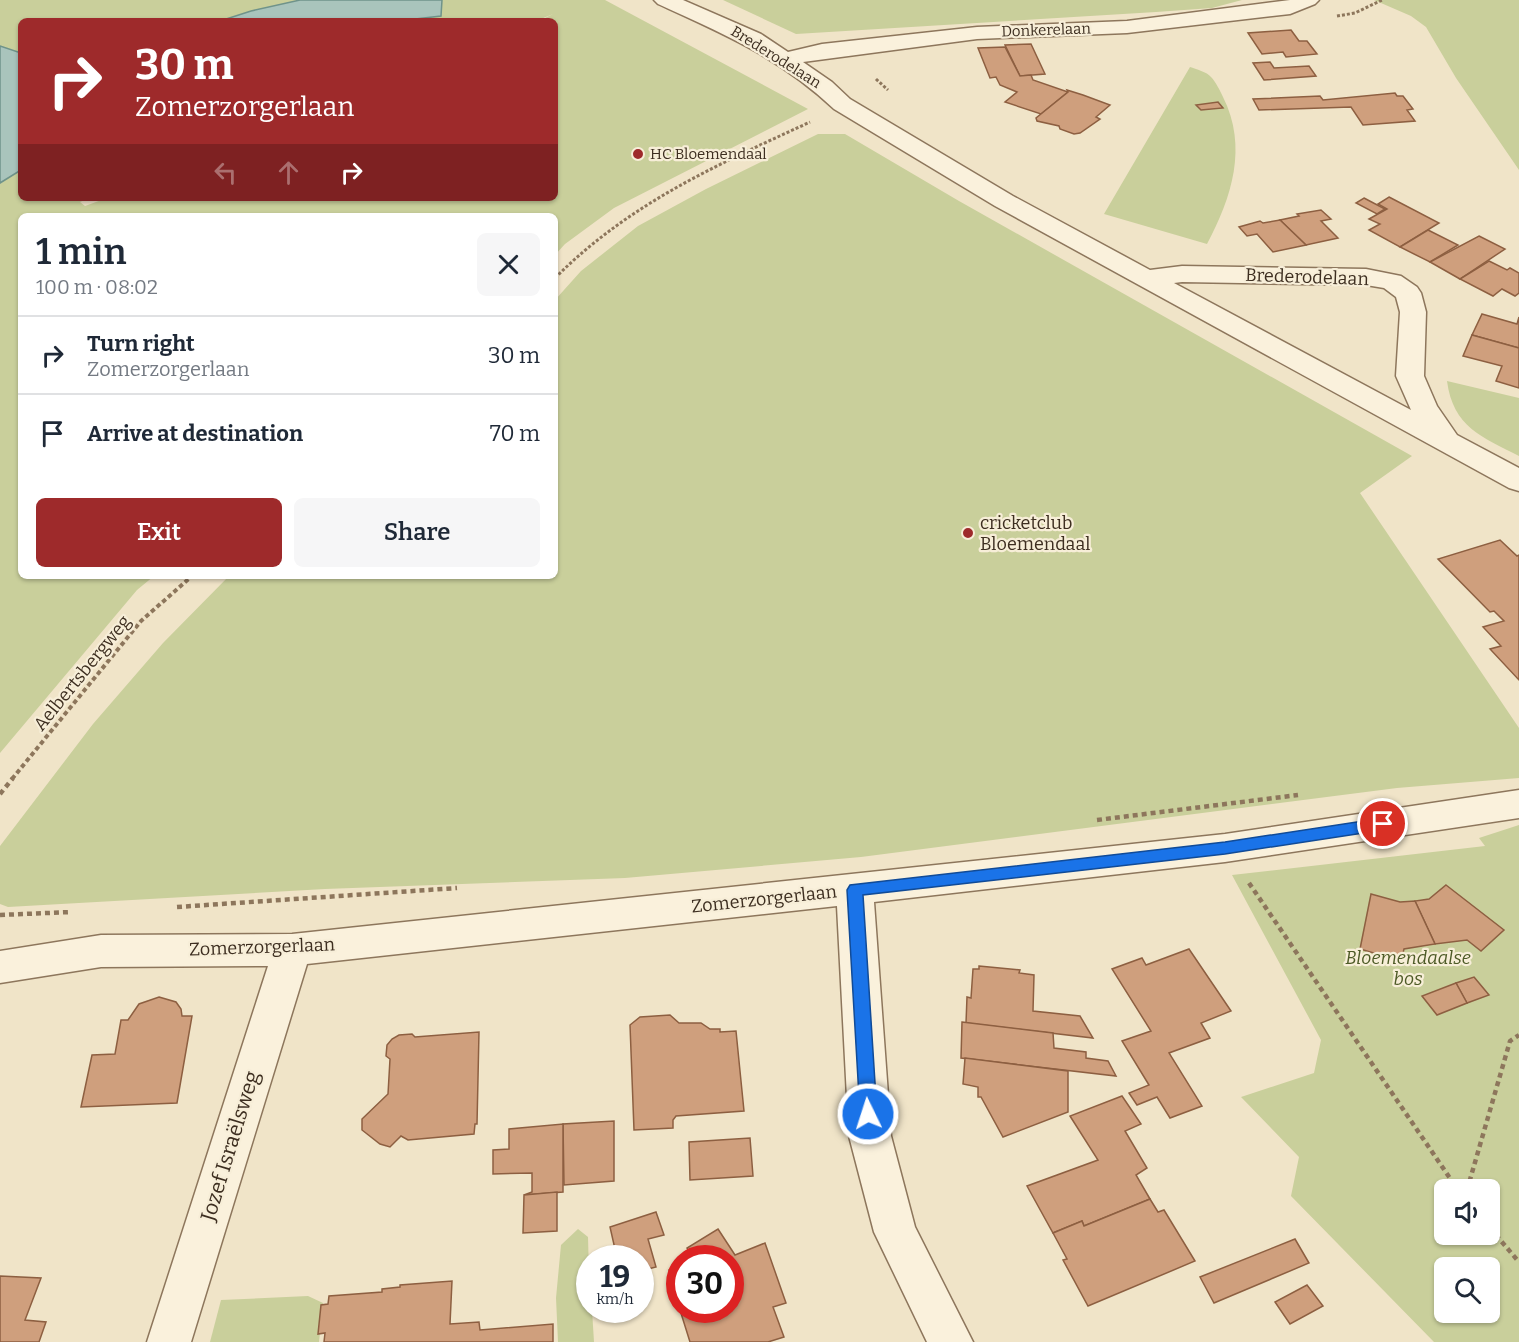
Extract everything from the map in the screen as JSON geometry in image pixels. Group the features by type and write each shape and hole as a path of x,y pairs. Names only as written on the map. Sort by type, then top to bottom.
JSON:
{"street":[{"name":"Brederodelaan","path":"665,0 753,39 824,87 842,105 880,125 1004,201 1519,481"},
{"name":"Brederodelaan","path":"705,0 744,17 835,70 862,94 880,125"},
{"name":"Donkerelaan","path":"784,59 808,53 977,33 1127,27 1290,8 1308,0"},
{"name":"Brederodelaan","path":"1147,278 1205,275 1366,277 1392,282 1408,293 1413,312 1410,376 1423,407 1449,444"},
{"name":"Zomerzorgerlaan","path":"2,965 101,951 292,950 1225,848 1519,804"},
{"path":"855,890 870,1136 895,1232 951,1342"},
{"name":"Jozef Israëlsweg","path":"169,1342 292,950"}],"path":[{"path":"558,275 577,254 651,200 714,167 819,118"},
{"name":"Aelbertsbergweg","path":"0,794 141,621 189,579"},
{"path":"1094,820 1198,807 1451,1179"},
{"path":"165,907 459,888"},
{"path":"0,915 73,912"},
{"path":"1470,1179 1510,1041 1519,1035"},
{"path":"1500,1240 1519,1262"}],"green space":[{"path":"0,0 300,0 229,18 18,18 18,52 0,46"},
{"name":"HC Bloemendaal","path":"442,0 605,0 808,109 614,208 558,252 558,213 18,213 18,579 150,579 137,590 0,753 0,183 18,172 18,201 82,201 80,202 85,206 99,201 558,201 558,18 545,18 553,14 543,18 424,18 441,16"},
{"path":"723,0 1242,0 1212,8 796,34"},
{"path":"1374,0 1519,0 1519,170 1456,78 1426,27 1411,16"},
{"path":"1190,67 1207,74 1215,81 1231,116 1235,134 1236,153 1230,190 1207,244 1104,214"},
{"name":"cricketclub Bloemendaal","path":"818,134 845,134 959,201 1412,456 1360,493 1519,728 1519,778 1397,788 861,857 625,878 325,889 8,907 0,904 0,846 93,724 163,643 226,579 558,579 558,297 581,271 638,226 706,189"},
{"path":"1447,381 1519,398 1519,456 1471,429 1450,397"},
{"name":"Bloemendaalse bos","path":"1519,825 1519,1342 1434,1342 1291,1196 1299,1157 1241,1097 1314,1073 1321,1040 1232,875 1485,846 1479,838"},
{"path":"578,1229 588,1237 588,1245 576,1245 576,1323 593,1323 594,1342 558,1342 556,1298 561,1245"},
{"path":"308,1296 323,1303 319,1342 210,1342 221,1300"}],"water":[{"path":"300,0 442,0 441,16 424,18 229,18"},
{"path":"0,46 18,52 18,172 0,183"}],"building":[{"path":"1291,30 1299,41 1307,41 1317,54 1286,57 1283,52 1262,54 1248,33"},
{"path":"1031,44 1045,74 1020,76 1005,45"},
{"path":"1005,47 1020,76 1031,75 1033,80 1068,92 1041,114 1005,102 1017,92 1000,85 996,77 990,78 978,48"},
{"path":"1270,62 1274,68 1309,66 1316,76 1264,80 1253,63"},
{"path":"1067,90 1110,105 1096,117 1100,119 1080,133 1074,134 1060,129 1059,126 1037,121 1036,118 1068,92"},
{"path":"1395,93 1397,96 1403,96 1413,109 1407,110 1415,121 1363,125 1351,107 1259,110 1253,99 1320,96 1323,100"},
{"path":"1218,102 1223,108 1201,110 1196,105"},
{"path":"1389,197 1439,223 1400,247 1369,230 1380,224 1369,219 1387,209 1378,204"},
{"path":"1364,198 1385,209 1377,214 1356,203"},
{"path":"1321,210 1331,219 1321,221 1338,238 1306,245 1280,220 1299,216 1297,214"},
{"path":"1280,220 1306,245 1273,252 1257,234 1247,236 1239,227 1260,221 1263,223"},
{"path":"1428,230 1458,245 1430,262 1400,247"},
{"path":"1479,236 1505,249 1460,279 1430,262"},
{"path":"1489,261 1519,273 1519,293 1515,296 1502,289 1493,296 1460,279"},
{"path":"1482,314 1517,324 1519,317 1519,348 1472,335"},
{"path":"1472,335 1519,348 1519,388 1496,381 1502,366 1463,356"},
{"path":"1500,540 1517,556 1519,555 1519,680 1490,649 1501,646 1483,627 1504,621 1494,611 1490,612 1438,559"},
{"path":"1446,885 1504,930 1481,951 1467,940 1435,944 1415,901 1429,899"},
{"path":"1371,894 1400,902 1415,901 1435,944 1404,949 1401,961 1360,949"},
{"path":"1189,949 1231,1011 1201,1023 1210,1038 1169,1053 1202,1106 1170,1118 1157,1097 1137,1105 1129,1093 1149,1085 1122,1041 1151,1031 1112,969 1142,958 1146,965"},
{"path":"979,966 1020,970 1019,973 1034,975 1033,1011 1080,1016 1093,1038 966,1023 967,997 971,998 973,969 979,969"},
{"path":"1474,977 1489,995 1467,1003 1456,983"},
{"path":"1456,983 1467,1003 1437,1015 1422,996"},
{"path":"159,997 176,1002 181,1009 182,1016 192,1016 177,1103 81,1107 92,1055 115,1054 121,1020 128,1020 139,1004"},
{"path":"670,1015 679,1023 701,1023 710,1029 720,1029 720,1032 736,1031 744,1111 676,1116 673,1120 673,1128 634,1130 630,1025 640,1017"},
{"path":"962,1022 1053,1033 1054,1048 1086,1052 1086,1058 1108,1061 1116,1076 961,1058"},
{"path":"479,1032 477,1124 475,1124 474,1134 408,1140 401,1136 390,1147 380,1144 362,1130 362,1119 388,1094 390,1059 386,1056 387,1045 392,1039 399,1035 412,1034 415,1037"},
{"path":"965,1058 1068,1071 1068,1112 1003,1137 981,1097 978,1097 978,1087 963,1084"},
{"path":"1122,1096 1141,1124 1125,1131 1147,1168 1136,1175 1150,1199 1084,1226 1082,1221 1053,1233 1027,1186 1098,1160 1070,1116"},
{"path":"614,1121 614,1181 564,1185 563,1124"},
{"path":"563,1124 563,1192 524,1195 532,1192 532,1173 493,1174 493,1150 509,1149 509,1129"},
{"path":"750,1138 753,1176 690,1180 689,1142"},
{"path":"557,1192 557,1231 523,1233 524,1195"},
{"path":"1150,1199 1158,1212 1164,1210 1195,1261 1088,1306 1063,1260 1067,1259 1053,1233 1082,1221 1084,1226"},
{"path":"656,1212 664,1235 648,1239 650,1245 614,1245 610,1227"},
{"path":"718,1229 728,1245 692,1245"},
{"path":"1295,1239 1309,1263 1214,1303 1200,1277"},
{"path":"765,1243 786,1303 773,1307 784,1337 768,1342 690,1342 684,1323 744,1323 744,1251"},
{"path":"0,1276 41,1278 25,1320 46,1322 39,1342 0,1342"},
{"path":"452,1281 450,1324 479,1322 480,1330 553,1324 553,1342 324,1342 325,1333 318,1334 321,1305 328,1304 329,1296 382,1292 382,1289 400,1287 400,1285"},
{"path":"1307,1285 1323,1306 1290,1324 1275,1302"}],"place":[{"name":"HC Bloemendaal","path":"638,154"},
{"name":"cricketclub Bloemendaal","path":"968,533"}],"route":[{"path":"868,1114 855,890 1225,848 1383,824"}]}
